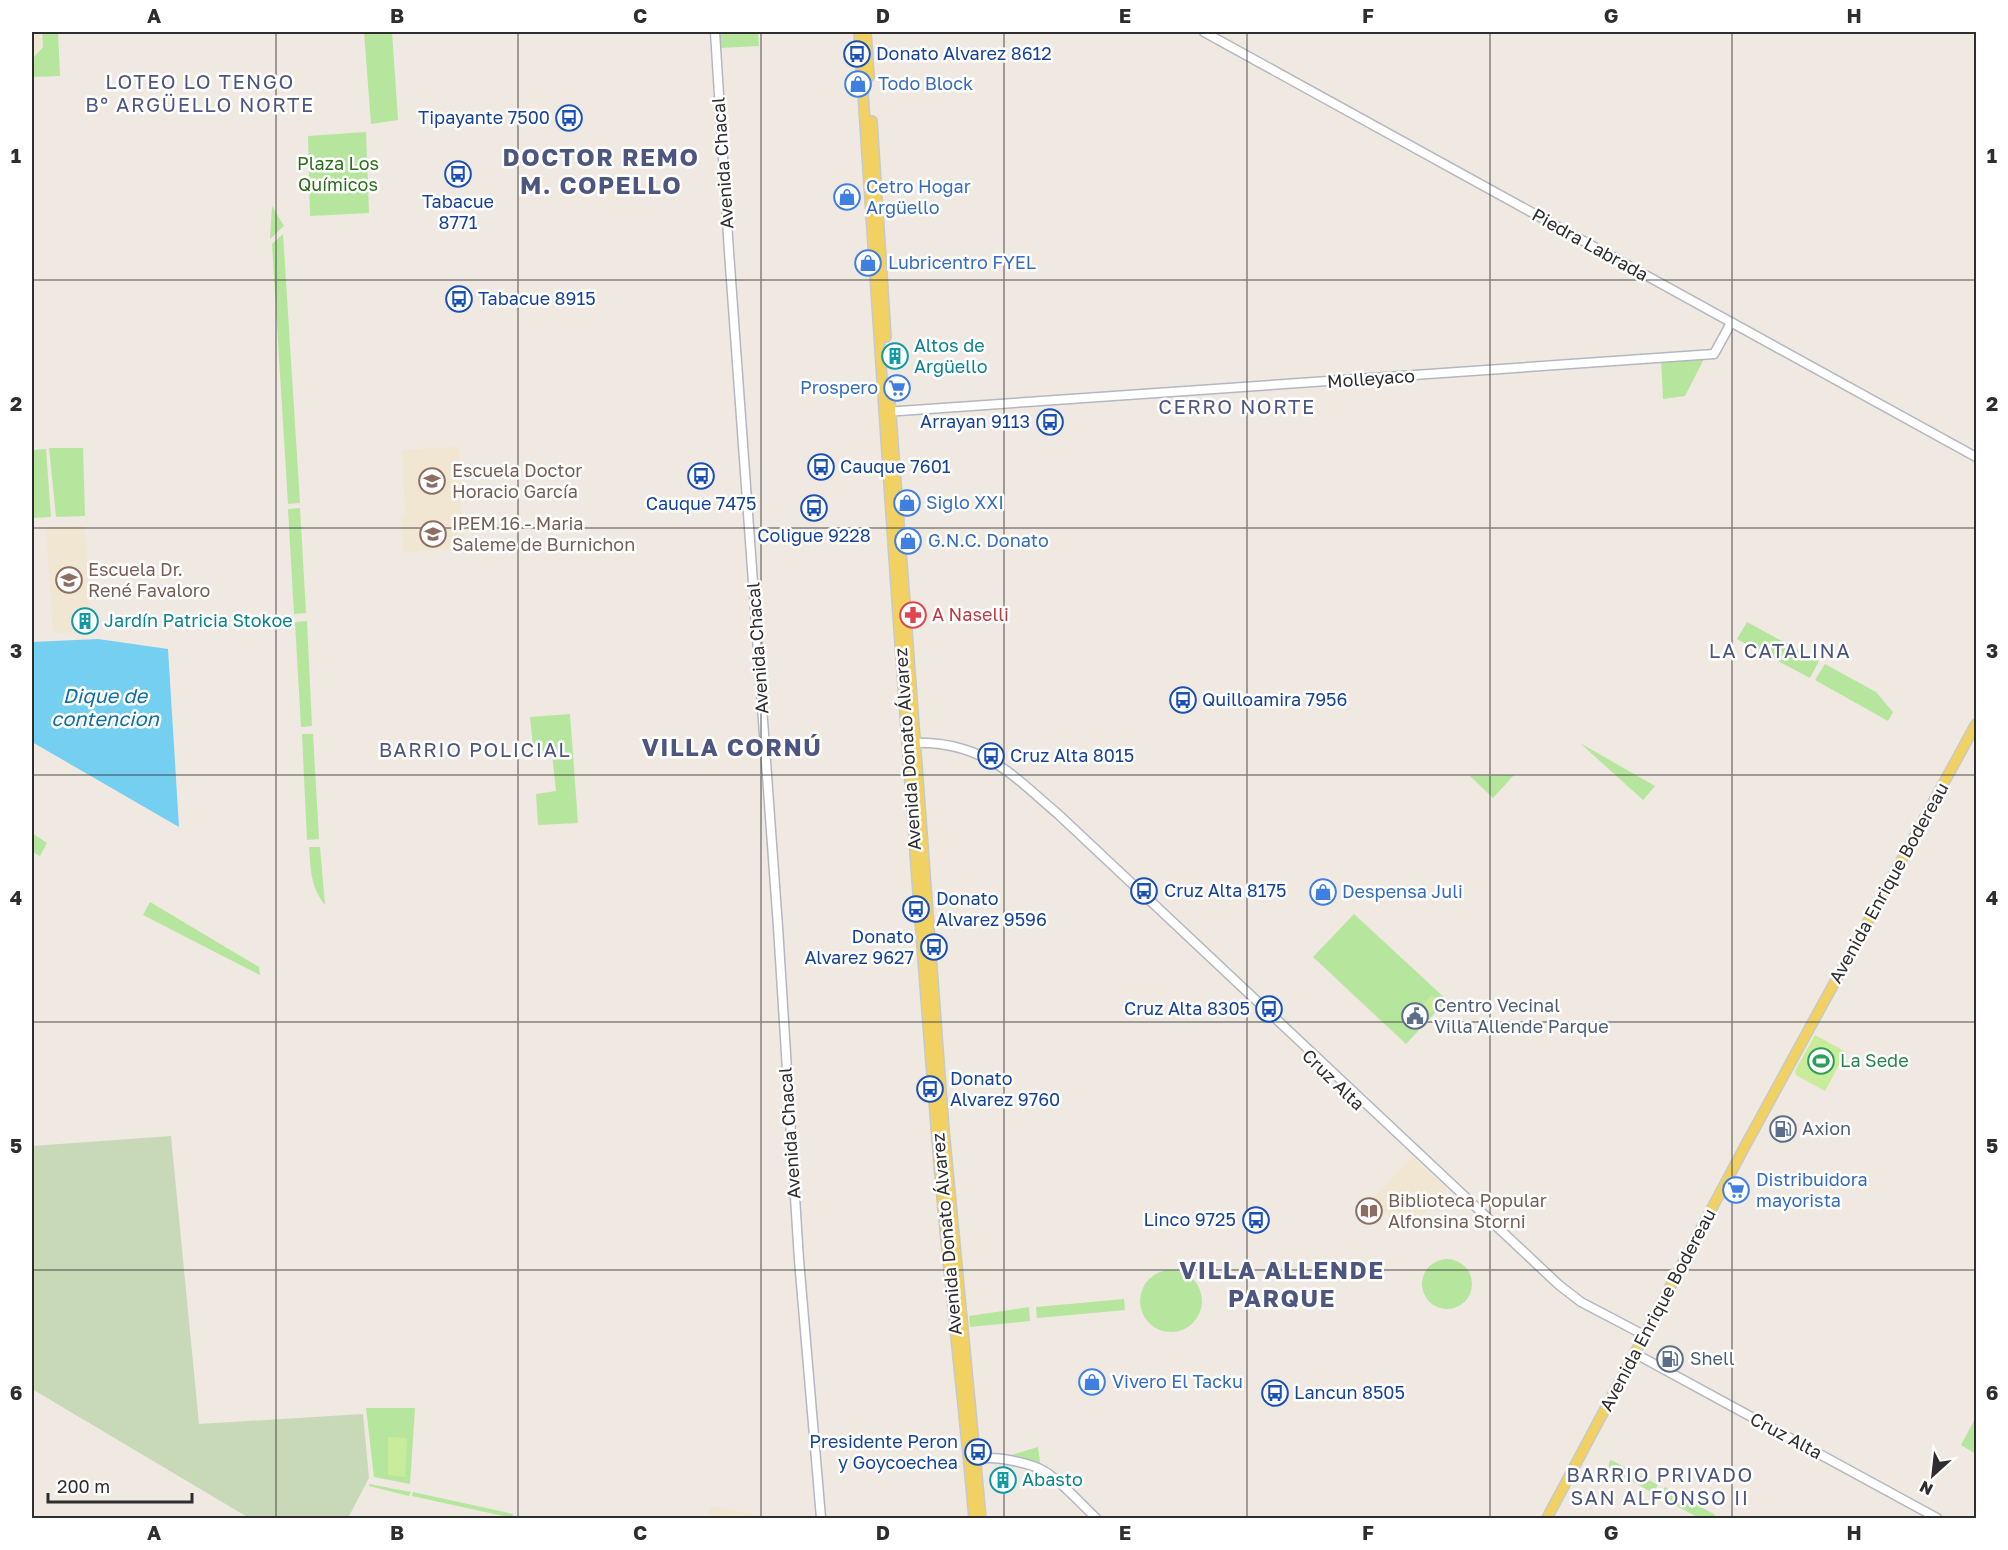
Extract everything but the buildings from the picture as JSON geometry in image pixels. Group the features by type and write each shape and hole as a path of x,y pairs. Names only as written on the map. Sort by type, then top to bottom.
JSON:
{"main road":[{"name":"Avenida Chacal","path":"715,32 807,1372 821,1518"},
{"name":"Piedra Labrada","path":"1204,32 1977,457"},
{"name":"Avenida Donato Álvarez","path":"862,33 939,1168 972,1461"},
{"name":"Molleyaco","path":"887,412 1714,354 1731,323"},
{"name":"Avenida Enrique Bodereau","path":"1547,1518 1741,1153 1977,724"},
{"name":"Cruz Alta","path":"911,743 947,744 999,765 1058,814 1558,1285 1581,1302 1643,1337"},
{"name":"Cruz Alta","path":"1634,1353 1937,1518"},
{"path":"972,1461 982,1457 997,1457 1042,1470 1096,1518"},
{"path":"972,1461 974,1518"},
{"path":"972,1461 981,1518"}],"shaded area":[{"path":"32,32 41,32 42,46 32,58"},
{"name":"Escuela Doctor Horacio García","path":"459,447 464,549 403,552 401,515 405,514 402,450"},
{"name":"Escuela Dr. René Favaloro","path":"85,526 92,632 53,633 46,527"},
{"path":"1412,1157 1447,1189 1406,1233 1371,1200"},
{"path":"710,1506 768,1517 768,1518 708,1518"}],"green space":[{"path":"42,32 58,32 60,76 32,77 32,59 43,47"},
{"path":"364,32 392,32 398,120 371,124"},
{"path":"719,32 758,32 759,46 720,48"},
{"name":"Plaza Los Químicos","path":"366,132 369,213 310,216 308,136"},
{"path":"272,206 284,226 270,239"},
{"path":"283,234 300,503 288,504 272,244"},
{"path":"1661,358 1704,359 1685,396 1663,399"},
{"path":"49,448 83,448 85,516 56,517"},
{"path":"46,449 51,517 32,518 32,450"},
{"path":"300,508 306,613 294,614 288,509"},
{"path":"307,621 312,726 301,727 295,622"},
{"path":"1747,622 1819,661 1810,678 1737,639"},
{"path":"1825,664 1876,692 1893,712 1888,721 1815,680"},
{"path":"570,714 578,823 538,825 536,794 556,791 552,754 534,756 530,717"},
{"path":"302,734 313,734 319,839 307,840"},
{"path":"1580,743 1655,786 1643,800"},
{"path":"1514,775 1493,798 1470,776"},
{"path":"32,833 47,843 40,856 32,852"},
{"path":"309,847 320,847 325,905 314,884"},
{"path":"150,902 259,967 260,975 143,915"},
{"path":"1354,914 1447,1000 1406,1044 1313,957"},
{"path":"1432,995 1440,1003 1427,1016 1419,1008"},
{"name":"La Sede","path":"1815,1035 1846,1052 1825,1091 1796,1075 1795,1071"},
{"path":"171,1136 199,1424 363,1414 369,1478 348,1518 249,1518 32,1389 32,1146"},
{"path":"1442,1259 1452,1259 1465,1266 1472,1279 1472,1289 1465,1302 1452,1309 1442,1309 1433,1305 1426,1298 1422,1289 1422,1279 1426,1270 1433,1263"},
{"path":"1165,1270 1177,1270 1193,1279 1200,1289 1202,1301 1200,1313 1193,1323 1177,1332 1165,1332 1154,1327 1145,1318 1140,1307 1140,1295 1145,1284 1154,1275"},
{"path":"1124,1299 1125,1310 1037,1318 1036,1307"},
{"path":"1029,1307 1030,1321 970,1327 969,1316"},
{"path":"366,1408 415,1408 410,1484 374,1477"},
{"path":"1976,1417 1976,1454 1961,1445"},
{"path":"388,1437 407,1438 405,1477 388,1475"},
{"path":"1038,1447 1041,1470 1004,1457"},
{"path":"1611,1460 1658,1485 1653,1493 1609,1468"},
{"path":"369,1484 411,1492 409,1496 369,1486"},
{"path":"1665,1487 1714,1514 1717,1518 1699,1518 1660,1497"},
{"path":"413,1492 513,1514 512,1518 412,1496"}],"water":[{"name":"Dique de contencion","path":"98,639 168,649 179,827 32,742 32,642"}],"place":[{"name":"Donato Alvarez 8612","path":"857,54"},
{"name":"Todo Block","path":"858,84"},
{"name":"Tipayante 7500","path":"569,118"},
{"name":"Tabacue 8771","path":"458,174"},
{"name":"Cetro Hogar Argüello","path":"847,197"},
{"name":"Lubricentro FYEL","path":"868,263"},
{"name":"Tabacue 8915","path":"459,299"},
{"name":"Altos de Argüello","path":"895,356"},
{"name":"Prospero","path":"897,388"},
{"name":"Arrayan 9113","path":"1050,422"},
{"name":"Cauque 7601","path":"821,467"},
{"name":"Cauque 7475","path":"701,476"},
{"name":"Escuela Doctor Horacio García","path":"432,481"},
{"name":"Siglo XXI","path":"907,503"},
{"name":"Coligue 9228","path":"814,508"},
{"name":"IPEM 16 - Maria Saleme de Burnichon","path":"433,534"},
{"name":"G.N.C. Donato","path":"908,541"},
{"name":"Escuela Dr. René Favaloro","path":"69,580"},
{"name":"A Naselli","path":"913,615"},
{"name":"Jardín Patricia Stokoe","path":"85,621"},
{"name":"Quilloamira 7956","path":"1183,700"},
{"name":"Cruz Alta 8015","path":"991,756"},
{"name":"Cruz Alta 8175","path":"1144,891"},
{"name":"Despensa Juli","path":"1323,892"},
{"name":"Donato Alvarez 9596","path":"916,909"},
{"name":"Donato Alvarez 9627","path":"934,947"},
{"name":"Cruz Alta 8305","path":"1269,1009"},
{"name":"Centro Vecinal Villa Allende Parque","path":"1415,1016"},
{"name":"La Sede","path":"1821,1061"},
{"name":"Donato Alvarez 9760","path":"930,1089"},
{"name":"Axion","path":"1783,1129"},
{"name":"Distribuidora mayorista","path":"1736,1190"},
{"name":"Biblioteca Popular Alfonsina Storni","path":"1369,1211"},
{"name":"Linco 9725","path":"1256,1220"},
{"name":"Shell","path":"1670,1359"},
{"name":"Vivero El Tacku","path":"1092,1382"},
{"name":"Lancun 8505","path":"1275,1393"},
{"name":"Presidente Peron y Goycoechea","path":"978,1452"},
{"name":"Abasto","path":"1003,1480"}],"district":[{"name":"LOTEO LO TENGO B° ARGÜELLO NORTE","path":"200,94"},
{"name":"DOCTOR REMO M. COPELLO","path":"601,172"},
{"name":"CERRO NORTE","path":"1237,407"},
{"name":"LA CATALINA","path":"1780,651"},
{"name":"VILLA CORNÚ","path":"732,748"},
{"name":"BARRIO POLICIAL","path":"475,750"},
{"name":"VILLA ALLENDE PARQUE","path":"1282,1285"},
{"name":"BARRIO PRIVADO SAN ALFONSO II","path":"1660,1486"}]}
